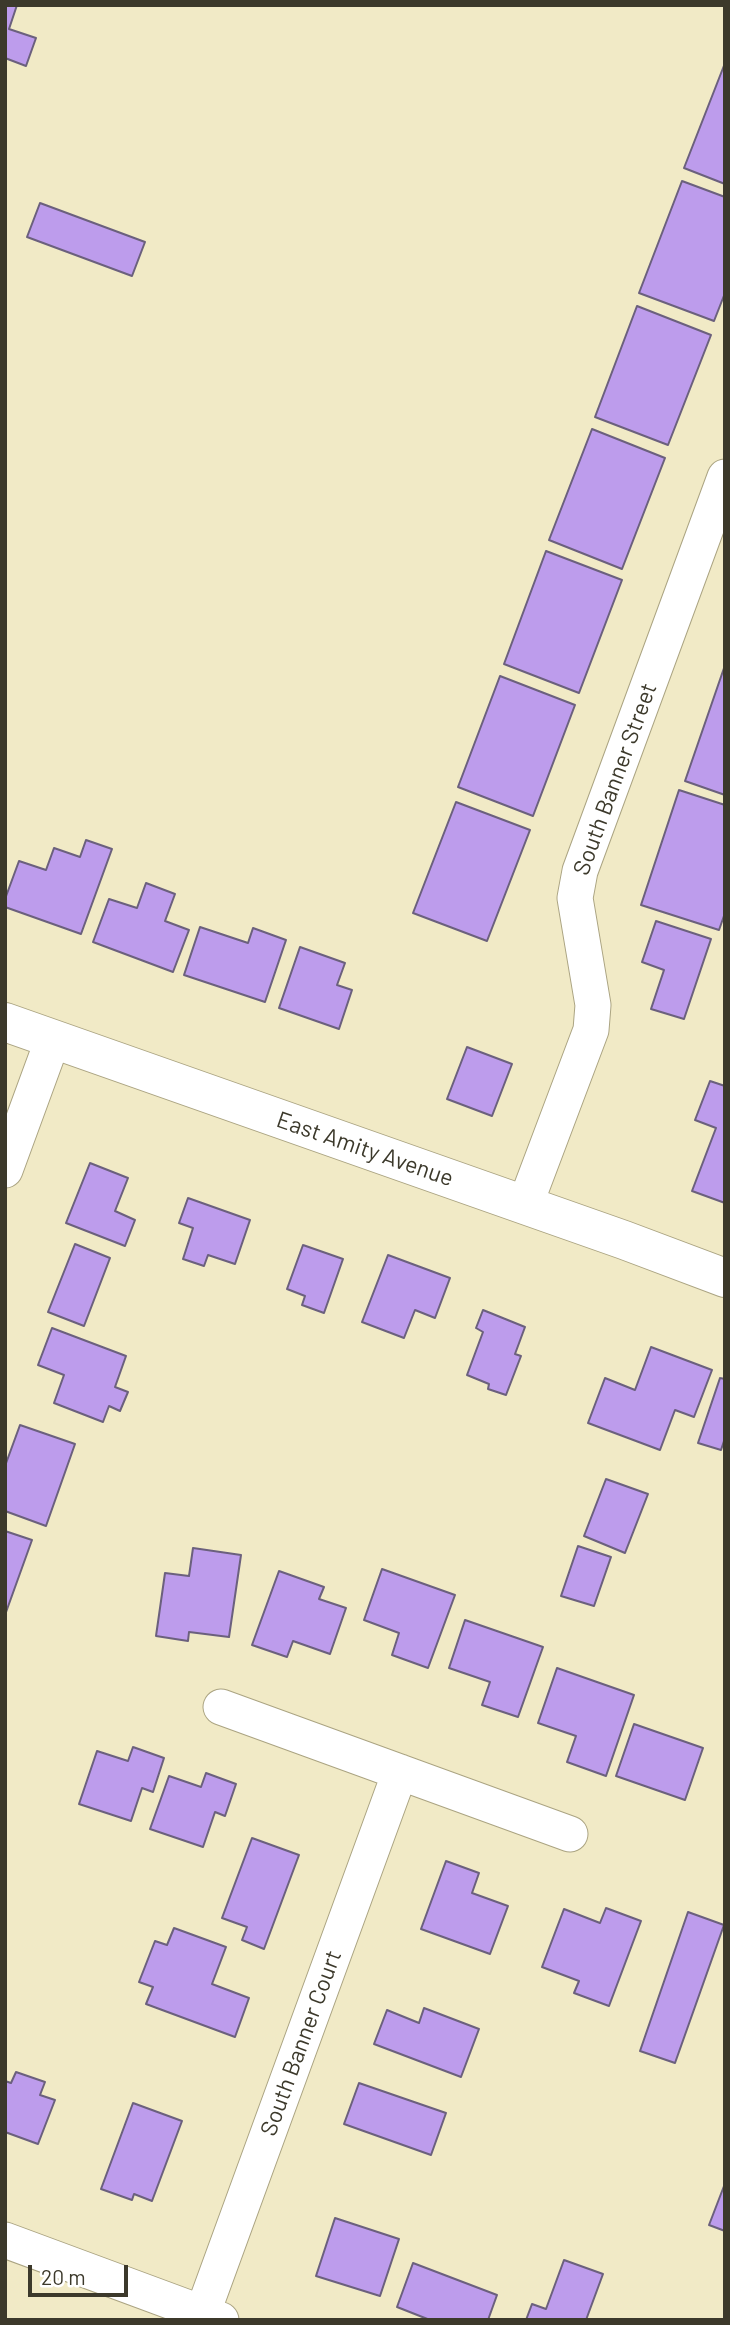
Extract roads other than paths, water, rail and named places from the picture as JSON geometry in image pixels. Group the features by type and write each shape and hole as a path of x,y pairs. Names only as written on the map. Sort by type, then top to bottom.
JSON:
{"main road":[{"name":"East Amity Avenue","path":"5,1022 526,1205 725,1278"}],"street":[{"name":"South Banner Street","path":"526,1205 591,1030 593,1004 575,898 580,871 725,477"},
{"path":"5,1170 53,1039"},
{"path":"221,1707 570,1834"},
{"name":"South Banner Court","path":"208,2318 400,1772"},
{"path":"5,2241 208,2318"}]}
